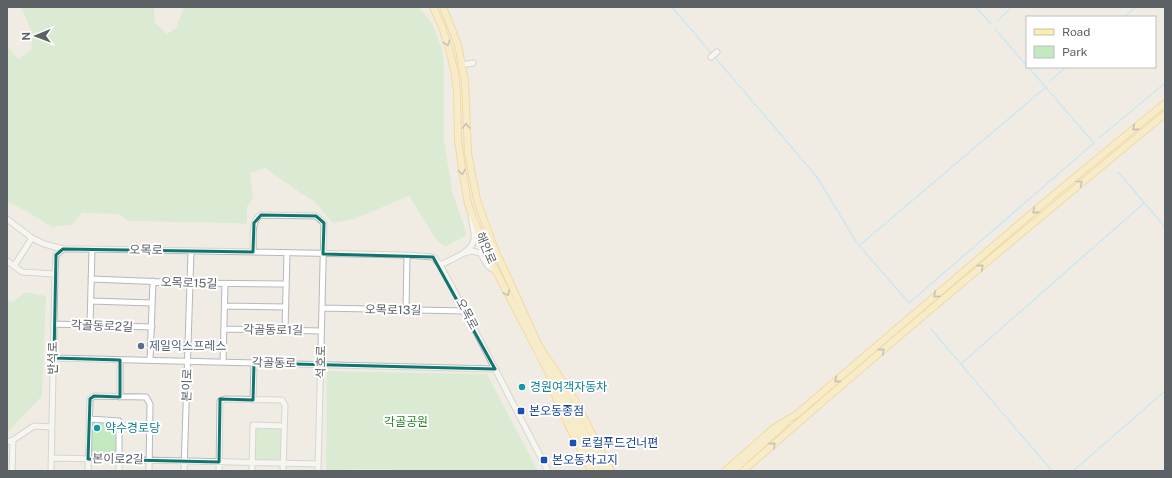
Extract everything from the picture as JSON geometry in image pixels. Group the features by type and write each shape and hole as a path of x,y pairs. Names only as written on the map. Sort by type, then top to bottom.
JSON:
{"main road":[{"name":"해안로","path":"433,7 442,27 454,68 457,92 458,139 468,204 496,272 604,471"},
{"name":"해안로","path":"443,7 458,46 465,81 468,153 476,200 493,244 538,348 598,471"},
{"path":"733,471 797,414 1045,202 1165,103"},
{"path":"743,471 1052,206 1165,114"},
{"path":"538,348 561,410 591,471"},
{"path":"538,348 576,402 611,471"},
{"path":"725,471 774,428 797,414"}],"street":[{"path":"711,57 717,52"},
{"path":"462,65 472,63"},
{"path":"464,253 472,246 474,241 470,208"},
{"path":"253,252 254,223 257,217 261,215 316,216 324,224 323,254"},
{"name":"오목로","path":"7,219 32,238 44,244 63,249 92,248 407,255 433,257 440,265 465,311 548,471"},
{"path":"14,266 32,238"},
{"path":"90,325 92,248"},
{"name":"반석로","path":"51,471 54,358 53,324 56,255 63,249"},
{"name":"본이로","path":"184,471 191,251"},
{"path":"440,265 464,253 472,251 480,253 488,266 496,272"},
{"path":"285,330 287,253"},
{"name":"석호로","path":"318,471 323,254"},
{"path":"406,310 407,255"},
{"path":"7,261 22,272 55,274"},
{"name":"오목로15길","path":"91,280 225,284 286,284"},
{"path":"150,360 152,281"},
{"path":"223,362 225,284"},
{"name":"각골동로2길","path":"91,301 152,303"},
{"path":"225,306 286,307"},
{"name":"오목로13길","path":"322,308 465,311"},
{"name":"각골동로2길","path":"53,324 152,327"},
{"name":"각골동로1길","path":"224,328 321,331"},
{"name":"각골동로","path":"54,358 495,368"},
{"path":"120,360 120,397"},
{"path":"253,400 254,363"},
{"path":"88,471 90,398 94,396 146,397 150,404 149,471"},
{"path":"219,471 220,402 225,399 282,400 285,405 283,471"},
{"path":"89,419 120,421 119,471"},
{"path":"252,471 253,425 284,426"},
{"path":"7,442 13,440 34,426 52,427"},
{"path":"12,471 13,440"},
{"name":"본이로2길","path":"52,458 318,464"}],"highlighted area":[{"path":"261,215 316,216 324,223 323,254 433,257 495,369 254,363 253,400 220,399 219,462 88,459 90,399 94,396 120,397 120,360 54,358 56,255 63,249 253,252 254,223"}],"green space":[{"path":"21,7 154,7 155,23 167,34 176,28 184,7 419,7 432,23 442,49 444,64 444,139 452,191 467,235 445,247 437,241 409,196 354,219 333,223 314,201 265,168 250,173 253,198 247,207 247,224 128,221 119,214 82,213 72,225 52,227 26,211 7,202 7,45 18,59 31,50 33,35"},
{"path":"25,292 46,296 42,396 9,431 7,431 7,300 13,302"},
{"name":"각골공원","path":"327,371 487,374 538,471 392,471 390,469 326,470"},
{"path":"115,422 117,424 117,453 115,455 92,455 90,453 90,423"},
{"path":"256,429 280,429 282,431 282,459 280,461 256,461 254,459 254,431"}],"waterway":[{"path":"672,7 817,177 857,243 909,303 1094,143 1029,68"},
{"path":"976,7 991,24"},
{"path":"997,21 1012,7"},
{"path":"1125,16 1136,7"},
{"path":"995,29 1026,65"},
{"path":"1050,81 1065,68"},
{"path":"1099,138 1165,83"},
{"path":"860,245 1046,87"},
{"path":"1118,172 1165,227"},
{"path":"961,364 1144,203"},
{"path":"931,329 1052,471"},
{"path":"1073,471 1165,391"}],"place":[{"name":"제일익스프레스","path":"141,346"},
{"name":"경원여객자동차","path":"522,387"},
{"name":"본오동종점","path":"521,411"},
{"name":"약수경로당","path":"97,428"},
{"name":"로컬푸드건너편","path":"573,443"},
{"name":"본오동차고지","path":"544,460"}]}
